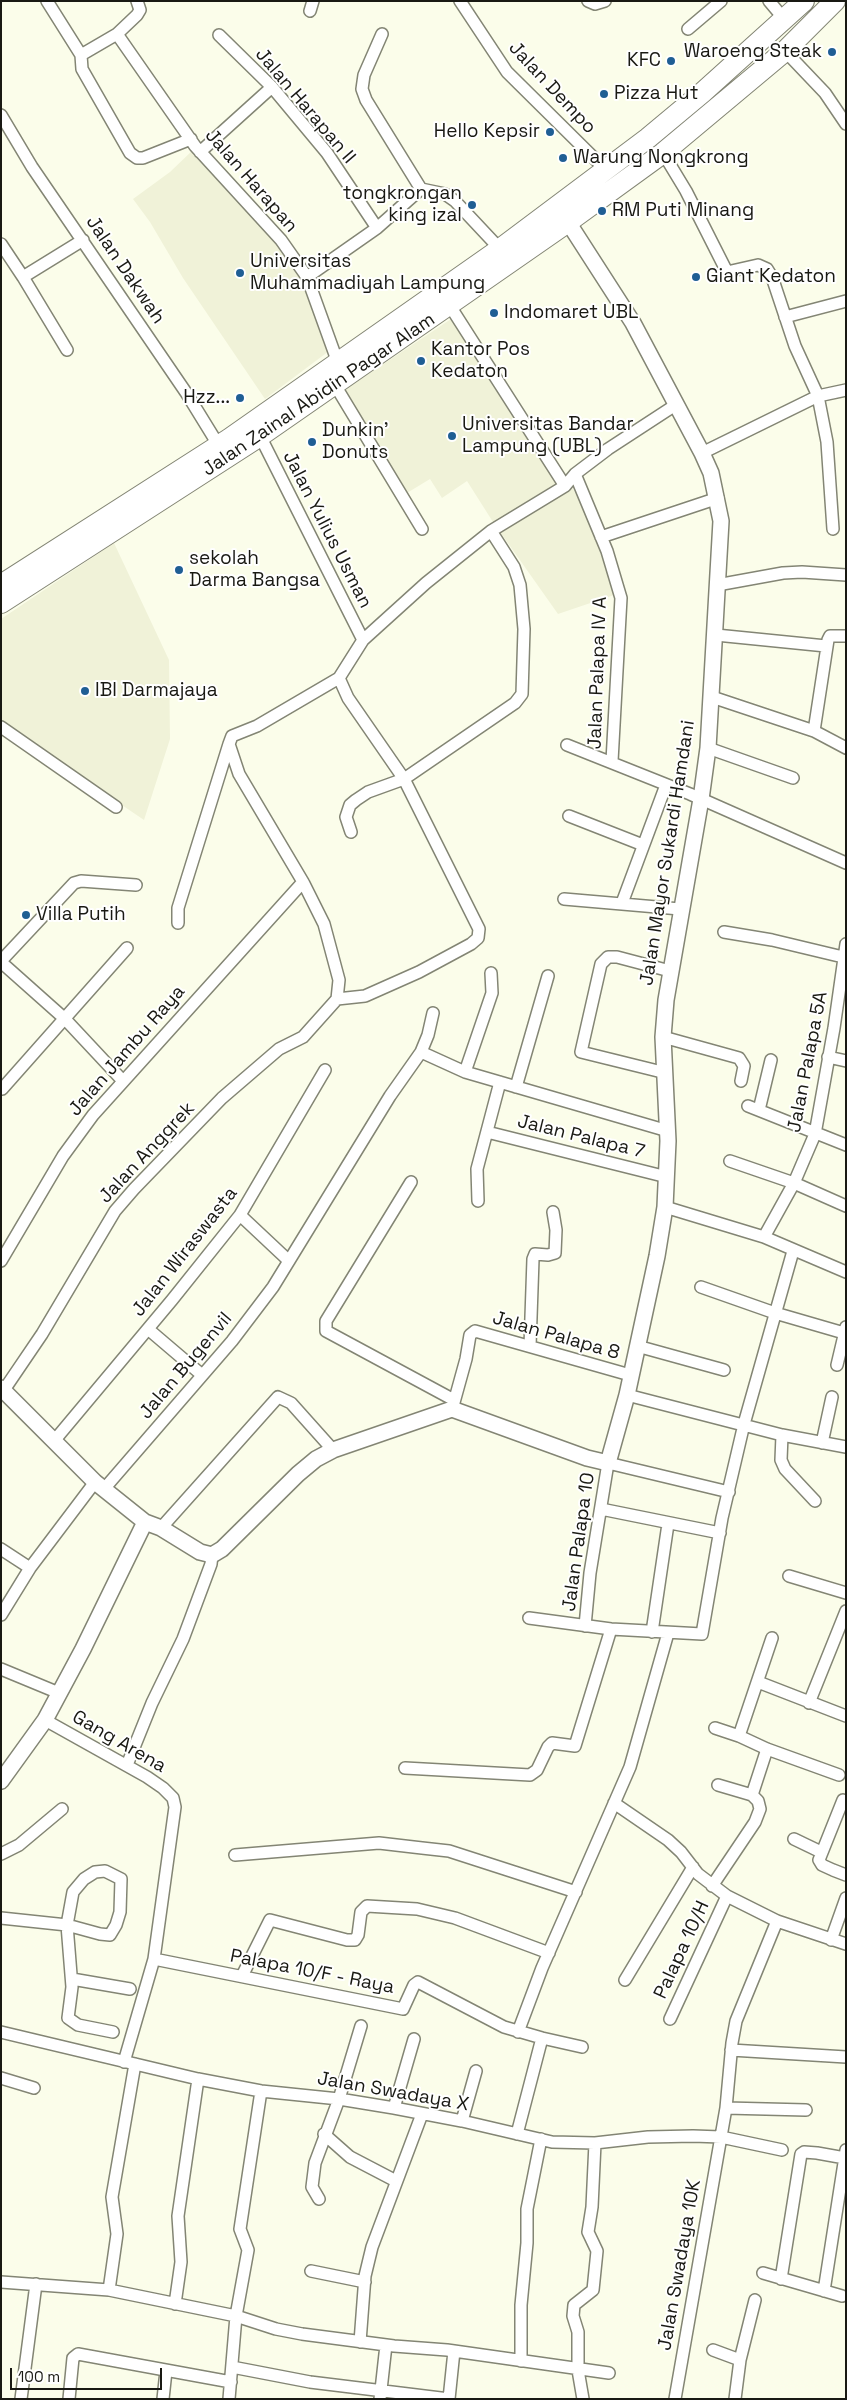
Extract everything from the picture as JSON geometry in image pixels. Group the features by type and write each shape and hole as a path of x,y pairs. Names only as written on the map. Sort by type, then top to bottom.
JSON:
{"highway":[{"name":"Jalan Zainal Abidin Pagar Alam","path":"1,603 218,446 500,249 606,170 688,104 785,20 804,1"},
{"name":"Jalan Zainal Abidin Pagar Alam","path":"1,585 104,528 260,436 450,306 663,153 785,52 835,1"}],"street":[{"path":"47,1 81,55 82,69 133,156 142,158 191,139"},
{"path":"81,55 117,34 137,15 140,10 138,1"},
{"name":"Jalan Dempo","path":"460,1 507,72 606,170"},
{"path":"588,1 595,4 605,1"},
{"path":"688,29 721,1"},
{"path":"768,1 785,20"},
{"name":"Jalan Harapan","path":"117,34 200,152 281,240 308,277 338,363"},
{"path":"382,34 364,75 362,89 366,100 421,189 445,194 500,249"},
{"name":"Jalan Harapan II","path":"219,35 272,87 327,153 377,228"},
{"path":"785,52 824,93 846,124"},
{"path":"200,152 272,87"},
{"name":"Jalan Dakwah","path":"1,115 32,167 187,394 218,446"},
{"path":"663,153 686,191 728,272 758,265 767,269 818,396 827,442 833,528"},
{"path":"308,277 377,228 421,189"},
{"name":"Jalan Mayor Sukardi Hamdani","path":"568,222 633,323 702,453 711,473 718,498 722,540 717,585 716,635 708,748 701,799 670,971 663,1037 668,1131 665,1206 657,1256 626,1395 608,1463"},
{"path":"23,277 83,240"},
{"path":"1,244 67,350"},
{"path":"785,317 846,300"},
{"path":"450,306 565,486"},
{"path":"335,385 422,528"},
{"path":"702,453 818,396 846,390"},
{"path":"178,922 178,908 228,744 236,733 257,726 339,678 363,640 426,583 491,531 565,486 575,474 608,449 677,404"},
{"name":"Jalan Yulius Usman","path":"260,436 363,640"},
{"name":"Jalan Palapa IV A","path":"575,474 620,590 622,608 612,761"},
{"path":"601,537 718,498"},
{"path":"350,832 346,817 350,804 368,792 404,779 515,703 522,694 524,629 520,585 514,567 491,531"},
{"path":"717,585 783,573 802,572 846,575"},
{"path":"716,635 826,646"},
{"path":"814,731 825,665 826,646 830,636 846,636"},
{"path":"228,744 239,774 303,882 324,924 339,980 337,998 365,996 419,972 478,938 479,930 404,779 348,698 339,678"},
{"path":"712,697 814,731 846,748"},
{"path":"1,727 116,807"},
{"path":"567,745 612,761 846,863"},
{"path":"708,748 793,778"},
{"path":"622,903 666,785"},
{"path":"570,816 643,845"},
{"path":"122,1081 66,1019 16,978 1,962 74,883 81,881 136,886"},
{"name":"Jalan Jambu Raya","path":"1,1261 63,1156 93,1115 303,882"},
{"path":"564,899 680,909"},
{"path":"724,932 772,940 843,957"},
{"name":"Jalan Palapa 5A","path":"764,1236 794,1183 814,1134 828,1057 842,998 843,957 846,944"},
{"path":"2,1089 127,948"},
{"path":"666,1073 581,1052 601,964 608,957 617,957 670,971"},
{"path":"466,1072 492,993 491,973"},
{"path":"516,1088 548,976"},
{"name":"Jalan Anggrek","path":"3,1389 42,1334 116,1211 134,1189 222,1098 279,1049 302,1037 337,998"},
{"name":"Jalan Bugenvil","path":"1,1615 30,1568 99,1485 202,1375 255,1312 289,1261 390,1096 421,1052 428,1035 433,1013"},
{"path":"663,1037 739,1058 744,1066 740,1081"},
{"path":"421,1052 466,1072 516,1088 668,1131"},
{"path":"828,1057 846,1061"},
{"path":"759,1110 771,1060"},
{"name":"Jalan Wiraswasta","path":"54,1441 240,1215 325,1070"},
{"path":"478,1201 477,1169 500,1082"},
{"path":"748,1106 814,1134 846,1145"},
{"name":"Jalan Palapa 7","path":"487,1132 667,1177"},
{"path":"730,1161 794,1183 846,1206"},
{"path":"411,1182 326,1321 326,1331 453,1405 587,1458 729,1492"},
{"path":"665,1206 764,1236 793,1251 846,1272"},
{"path":"530,1346 533,1259 535,1254 548,1255 555,1253 556,1230 553,1212"},
{"path":"240,1215 289,1261"},
{"path":"529,1618 611,1629 702,1634 720,1534 744,1424 793,1251"},
{"path":"701,1287 775,1313 845,1330 837,1366"},
{"path":"148,1329 202,1375"},
{"name":"Jalan Palapa 8","path":"453,1405 472,1332 478,1331 630,1375"},
{"path":"637,1346 724,1370"},
{"path":"3,1389 99,1485 145,1522 161,1528 200,1552 212,1555 222,1549 307,1466 333,1450 453,1405"},
{"path":"626,1395 846,1448"},
{"path":"161,1528 278,1397 291,1403 333,1450"},
{"path":"822,1443 832,1397"},
{"path":"782,1434 781,1460 784,1469 815,1501"},
{"name":"Jalan Palapa 10","path":"585,1626 590,1573 608,1463"},
{"path":"601,1510 720,1534"},
{"path":"1,1781 45,1720 92,1631 145,1522"},
{"path":"652,1632 668,1524"},
{"path":"1,1549 30,1568"},
{"path":"127,1765 152,1703 183,1639 212,1564 212,1555"},
{"path":"789,1576 846,1593"},
{"path":"809,1703 837,1629 846,1611"},
{"path":"405,1768 530,1776 538,1770 552,1743 575,1746 611,1629"},
{"path":"518,2032 549,1953 630,1767 668,1633"},
{"path":"739,1736 772,1638"},
{"path":"1,1669 59,1693"},
{"path":"758,1682 846,1716"},
{"name":"Gang Arena","path":"45,1720 127,1765 163,1788 173,1798 175,1807 154,1959"},
{"path":"715,1728 838,1775"},
{"path":"752,1795 767,1749"},
{"path":"712,1886 760,1814 758,1801 752,1795 718,1785"},
{"path":"843,1800 818,1860 822,1865 846,1875"},
{"path":"614,1803 668,1840 712,1886 727,1896 777,1921 846,1944"},
{"path":"1,1854 19,1845 62,1809"},
{"path":"794,1839 821,1852"},
{"path":"235,1855 379,1843 450,1851 576,1892"},
{"path":"625,1980 693,1867"},
{"path":"1,1918 67,1925 110,1935 116,1925 120,1912 121,1879 105,1871 95,1872 84,1879 73,1892 67,1925 72,1979 72,1996 68,2014 70,2021 78,2026 113,2032"},
{"name":"Palapa 10/H","path":"670,2019 727,1896"},
{"path":"831,1940 846,1898"},
{"path":"242,1976 270,1920 347,1940 355,1940 358,1935 361,1912 367,1906 417,1909 455,1918 549,1953"},
{"name":"Jalan Swadaya 10K","path":"674,2399 726,2108 731,2050 736,2021 777,1921"},
{"path":"109,2290 117,2234 112,2197 130,2063 154,1959"},
{"name":"Palapa 10/F - Raya","path":"154,1959 403,2009 414,1985 418,1982 485,2018 518,2032 582,2047"},
{"path":"72,1979 130,1989"},
{"path":"319,2199 313,2191 312,2183 315,2162 324,2134 339,2099 361,2026"},
{"name":"Jalan Swadaya X","path":"1,2032 198,2079 261,2091 339,2099 394,2108 541,2139 595,2143 648,2137 721,2137 782,2150"},
{"path":"517,2134 542,2038"},
{"path":"394,2108 414,2039"},
{"path":"731,2050 846,2058"},
{"path":"462,2121 476,2071"},
{"path":"1,2078 34,2088"},
{"path":"175,2304 181,2262 178,2216 198,2079"},
{"path":"229,2399 236,2316 248,2250 240,2230 261,2091"},
{"path":"726,2108 806,2110"},
{"path":"360,2342 365,2282 372,2247 422,2114"},
{"path":"324,2134 350,2157 396,2181"},
{"path":"520,2361 520,2305 528,2243 527,2203 541,2139"},
{"path":"583,2399 578,2370 578,2332 573,2316 574,2305 592,2290 597,2251 588,2232 592,2206 595,2143"},
{"path":"781,2278 799,2157 804,2152 845,2154 824,2291"},
{"path":"311,2271 365,2282"},
{"path":"763,2273 842,2296"},
{"path":"1,2282 109,2290 236,2316 276,2329 302,2334 386,2345 454,2351 609,2373"},
{"path":"21,2399 36,2284"},
{"path":"735,2399 740,2360 755,2300"},
{"path":"380,2394 386,2345"},
{"path":"713,2350 740,2360"},
{"path":"232,2367 380,2394 449,2399 454,2351"},
{"path":"70,2399 73,2358 78,2354 231,2382"},
{"path":"163,2399 166,2371"}],"shaded area":[{"name":"Universitas Muhammadiyah Lampung","path":"194,149 253,213 298,269 313,297 329,351 265,399 183,278 150,222 133,199 170,172"},
{"name":"Universitas Bandar Lampung (UBL)","path":"460,313 578,497 617,594 558,614 493,522 467,481 442,498 430,479 402,496 340,393"},
{"name":"IBI Darmajaya","path":"114,543 169,660 170,739 144,820 1,723 1,619"}],"place":[{"name":"Waroeng Steak","path":"832,52"},
{"name":"KFC","path":"671,61"},
{"name":"Pizza Hut","path":"604,94"},
{"name":"Hello Kepsir","path":"550,132"},
{"name":"Warung Nongkrong","path":"563,158"},
{"name":"tongkrongan king izal","path":"472,205"},
{"name":"RM Puti Minang","path":"602,211"},
{"name":"Universitas Muhammadiyah Lampung","path":"240,273"},
{"name":"Giant Kedaton","path":"696,277"},
{"name":"Indomaret UBL","path":"494,313"},
{"name":"Kantor Pos Kedaton","path":"421,361"},
{"name":"Hzz...","path":"240,398"},
{"name":"Universitas Bandar Lampung (UBL)","path":"452,436"},
{"name":"Dunkin' Donuts","path":"312,442"},
{"name":"sekolah Darma Bangsa","path":"179,570"},
{"name":"IBI Darmajaya","path":"85,691"},
{"name":"Villa Putih","path":"26,915"}]}
